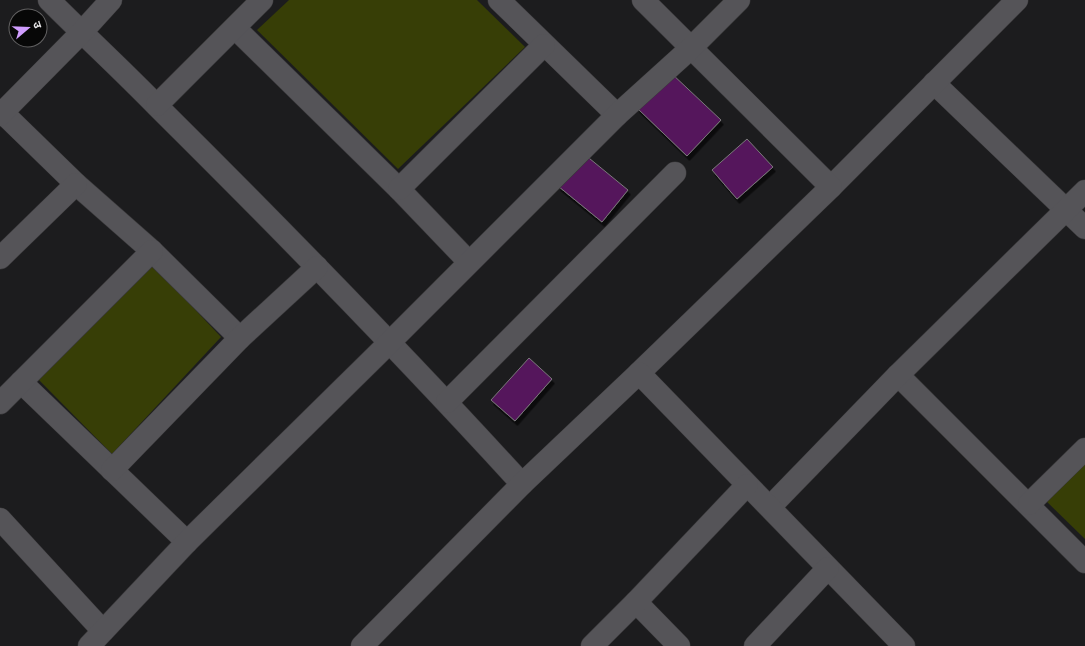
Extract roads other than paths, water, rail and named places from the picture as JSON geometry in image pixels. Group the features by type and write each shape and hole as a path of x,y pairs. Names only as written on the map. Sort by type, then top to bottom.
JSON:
{"street":[{"path":"49,0 81,33 157,105 317,267 447,402 522,484"},
{"path":"111,0 81,33 1,113 76,184 152,251 240,338"},
{"path":"157,105 262,0"},
{"path":"499,0 617,115"},
{"path":"643,0 831,188"},
{"path":"0,519 96,638 187,542 617,115 691,48 739,0"},
{"path":"362,646 522,484 831,188 1017,0"},
{"path":"235,28 399,189 469,262"},
{"path":"399,189 544,45"},
{"path":"934,83 1085,228"},
{"path":"447,402 675,173"},
{"path":"0,258 76,184"},
{"path":"770,508 898,375 1085,191"},
{"path":"0,403 152,251"},
{"path":"112,470 240,338 317,267"},
{"path":"639,373 747,486 904,646"},
{"path":"898,375 1029,504 1085,562"},
{"path":"21,382 187,542"},
{"path":"1029,504 1085,449"},
{"path":"592,646 747,486"},
{"path":"755,646 828,568"},
{"path":"636,602 679,646"}]}
